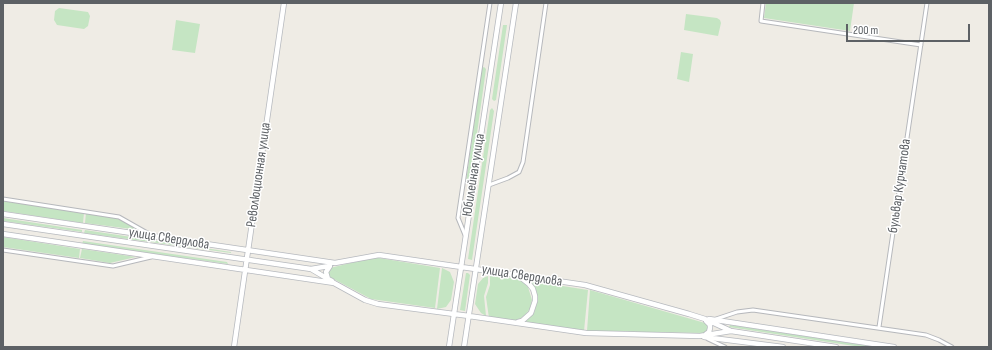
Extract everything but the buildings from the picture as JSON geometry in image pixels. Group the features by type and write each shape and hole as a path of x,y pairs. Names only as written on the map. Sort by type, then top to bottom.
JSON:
{"main road":[{"name":"Революционная улица","path":"234,347 284,3"},
{"name":"Юбилейная улица","path":"449,347 501,3"},
{"name":"Юбилейная улица","path":"464,347 516,3"},
{"name":"улица Свердлова","path":"3,214 335,263"},
{"name":"улица Свердлова","path":"3,224 311,269 379,255 585,285 705,319 731,331 836,347"},
{"name":"улица Свердлова","path":"3,234 334,283"},
{"path":"328,279 326,272 329,266"},
{"name":"улица Свердлова","path":"311,269 371,302 597,334 703,336 783,347"},
{"path":"512,322 522,321 527,318 531,313 535,301 533,289 529,284 516,275"},
{"name":"улица Свердлова","path":"705,319 894,347"},
{"path":"703,336 709,332 710,328 710,325 705,319"},
{"name":"улица Свердлова","path":"703,336 731,331"}],"street":[{"path":"465,235 458,218 490,3"},
{"path":"489,185 519,172 523,162 546,3"},
{"path":"763,3 761,21 921,45"},
{"name":"бульвар Курчатова","path":"879,327 927,3"},
{"path":"3,200 119,216 152,236"},
{"path":"3,250 114,266 154,256"},
{"path":"714,320 737,312 753,310 926,335 934,337 952,347"},
{"path":"703,336 725,347"}],"green space":[{"path":"766,3 854,3 850,31 764,18"},
{"path":"59,8 88,12 90,16 88,26 84,29 57,25 54,20 55,11"},
{"path":"686,14 717,18 720,20 721,23 718,36 684,30"},
{"path":"176,20 200,24 195,53 172,50"},
{"path":"503,25 507,25 496,100 494,101 492,99"},
{"path":"681,52 693,54 689,82 677,79"},
{"path":"484,67 486,69 470,183 466,182 482,68"},
{"path":"492,108 494,111 472,260 468,259 490,110"},
{"path":"3,201 84,213 83,223 3,211"},
{"path":"86,213 118,218 139,230 85,223"},
{"path":"3,218 82,230 82,232 3,221"},
{"path":"85,230 231,252 231,253 84,233"},
{"path":"3,237 80,249 79,258 3,247"},
{"path":"83,241 227,262 228,264 82,244"},
{"path":"82,249 136,257 110,263 80,258"},
{"path":"371,258 440,268 435,308 371,299 328,276 327,269"},
{"path":"442,268 450,272 454,282 451,300 446,307 437,309"},
{"path":"466,273 470,275 465,311 460,310"},
{"path":"490,275 518,279 528,287 532,300 530,309 524,316 516,321 489,318 486,297 490,285"},
{"path":"488,276 488,283 484,296 486,316 481,313 475,304 478,284 483,278"},
{"path":"531,281 588,290 584,331 524,323 534,313 537,303 537,292"},
{"path":"590,290 705,323 708,325 708,330 704,333 587,331"},
{"path":"730,325 877,347 861,347 729,327"}]}
